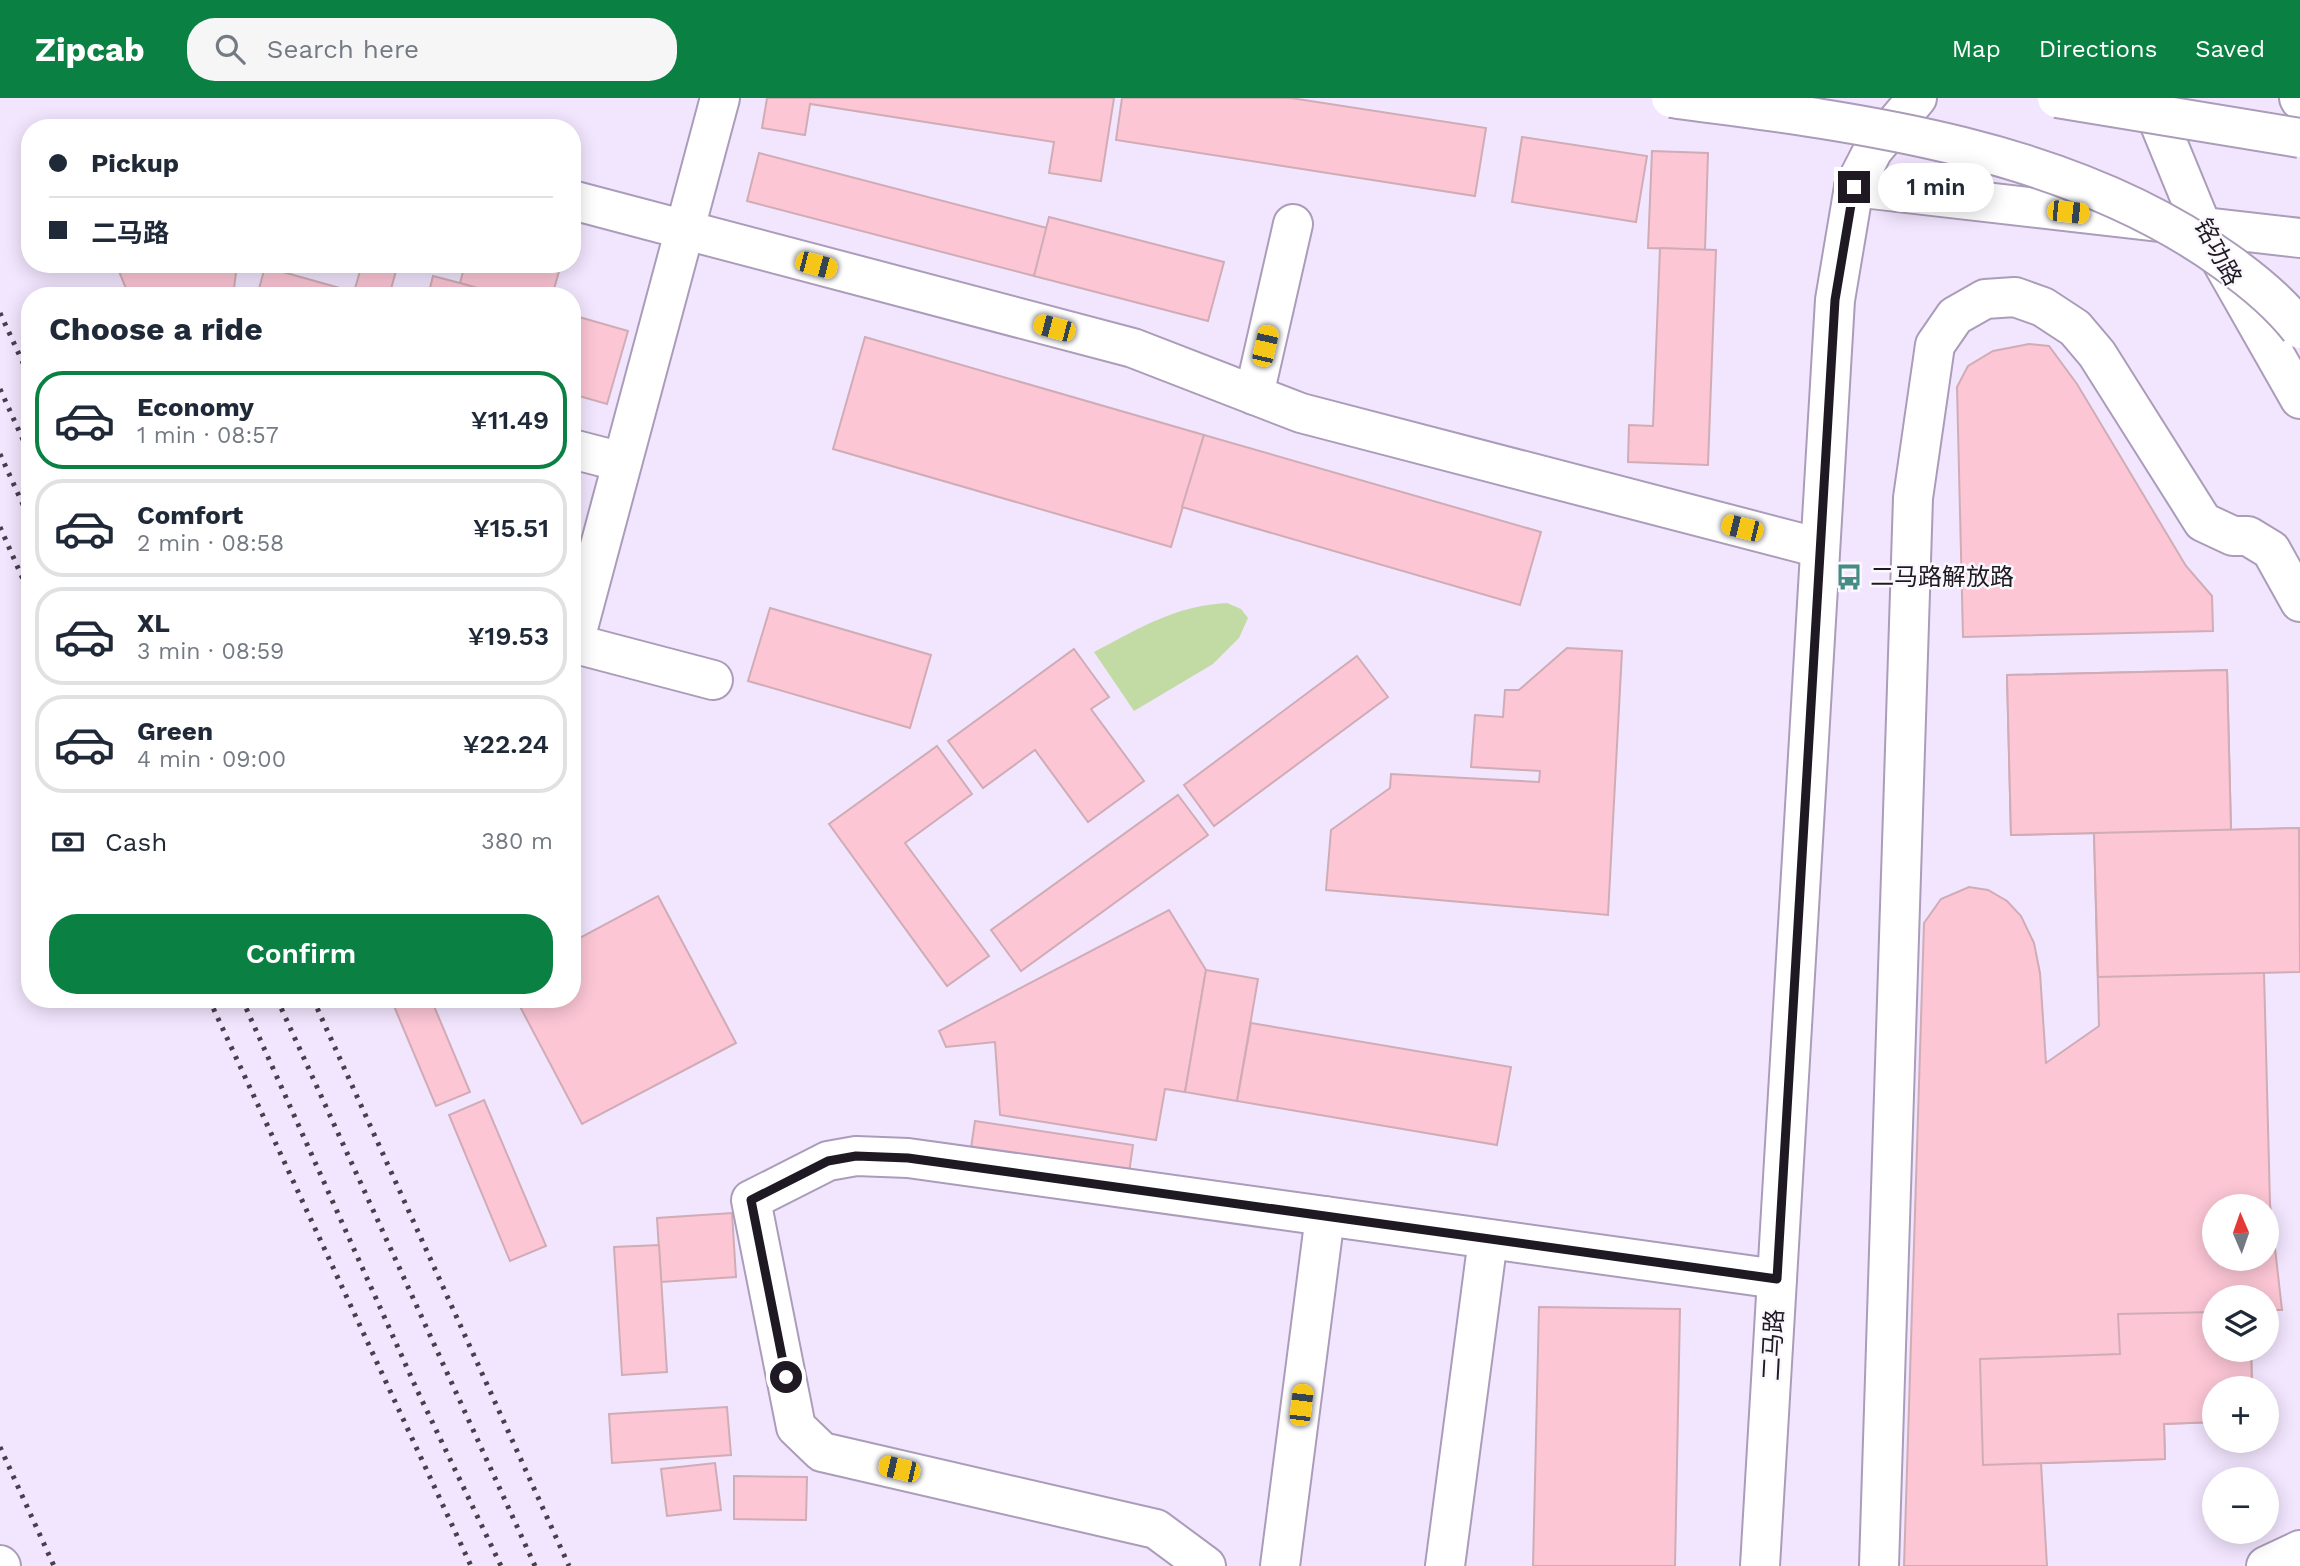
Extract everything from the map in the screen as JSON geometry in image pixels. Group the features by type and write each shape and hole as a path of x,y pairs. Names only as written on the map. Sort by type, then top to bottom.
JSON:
{"street":[{"path":"581,613 720,98"},
{"path":"1671,98 1846,122 1962,148 2102,191 2152,214 2196,240 2247,277 2300,329"},
{"name":"二马路","path":"1760,1566 1835,300 1854,187 1872,150 1917,98"},
{"path":"2057,98 2300,138"},
{"name":"铭功路","path":"2149,98 2202,227 2300,399"},
{"path":"1854,187 2300,238"},
{"path":"581,202 1133,348 1301,414 1820,548"},
{"path":"1254,395 1293,224"},
{"path":"1879,1566 1913,498 1935,345 1955,316 1985,299 2015,297 2043,307 2076,328 2097,354 2203,522 2233,536 2248,536 2271,551 2300,602"},
{"path":"581,451 622,462"},
{"path":"581,645 713,680"},
{"path":"1206,1566 1156,1529 821,1452 796,1427 751,1200 828,1161 856,1156 908,1158 1777,1279"},
{"path":"1280,1566 1325,1216"},
{"path":"1445,1566 1489,1239"},
{"path":"2266,1566 2300,1550"}],"green space":[{"path":"1227,603 1241,609 1248,618 1239,638 1213,664 1134,711 1094,652 1174,613"}],"building":[{"path":"767,98 1114,98 1101,181 1049,173 1054,142 810,104 805,135 762,128"},
{"path":"1122,98 1291,98 1486,128 1475,196 1116,140"},
{"path":"1522,137 1647,156 1636,222 1512,202"},
{"path":"1652,151 1708,153 1705,250 1648,248"},
{"path":"759,153 1047,228 1034,276 747,201"},
{"path":"1049,217 1224,262 1208,321 1034,276"},
{"path":"1660,248 1716,250 1708,465 1628,462 1629,425 1653,426"},
{"path":"120,273 236,273 234,287 125,287"},
{"path":"263,273 286,273 336,287 259,287"},
{"path":"359,273 395,273 392,287 355,287"},
{"path":"463,273 559,273 555,287 474,287 460,283"},
{"path":"433,276 474,287 430,287"},
{"path":"581,318 628,331 607,404 581,397"},
{"path":"865,337 1204,435 1171,547 833,449"},
{"path":"2029,344 2049,346 2077,384 2186,566 2212,596 2213,631 1963,637 1957,387 1968,366 1993,351"},
{"path":"1204,435 1541,532 1520,605 1182,507"},
{"path":"770,608 931,655 910,728 748,681"},
{"path":"1567,648 1622,651 1608,915 1326,890 1331,830 1390,788 1391,774 1539,782 1540,771 1471,767 1475,715 1503,717 1505,690 1519,690"},
{"path":"1074,649 1109,697 1091,709 1144,781 1088,822 1035,750 983,788 948,741"},
{"path":"1357,656 1388,697 1214,826 1184,785"},
{"path":"2227,670 2231,830 2011,835 2007,675"},
{"path":"2227,670 2231,830 2299,828 2300,972 2264,972 2270,1194 2202,1194 2202,1271 2278,1271 2282,1310 2279,1310 2279,1285 2202,1285 2202,1362 2251,1362 2252,1376 2202,1376 2202,1422 2164,1424 2165,1459 2041,1463 2047,1566 1904,1566 1924,923 1941,899 1969,887 1988,890 2007,901 2021,916 2034,943 2040,973 2046,1063 2099,1026 2094,833 2011,835 2007,675"},
{"path":"937,746 972,794 905,843 989,956 947,986 829,824"},
{"path":"1178,795 1208,835 1021,971 991,930"},
{"path":"2299,828 2300,972 2098,977 2094,833"},
{"path":"658,896 736,1043 582,1124 521,1008 581,1008 581,937"},
{"path":"1169,910 1206,970 1185,1092 1165,1089 1156,1140 1000,1115 995,1042 946,1047 939,1031"},
{"path":"1206,970 1258,979 1237,1101 1185,1092"},
{"path":"395,1008 435,1008 470,1092 436,1106"},
{"path":"1251,1023 1511,1067 1497,1145 1237,1101"},
{"path":"484,1100 546,1246 510,1261 449,1115"},
{"path":"975,1121 1133,1145 1129,1173 971,1148"},
{"path":"732,1213 736,1277 661,1282 657,1218"},
{"path":"659,1245 667,1372 622,1375 614,1247"},
{"path":"1539,1307 1680,1309 1675,1566 1533,1566"},
{"path":"2202,1312 2202,1362 2251,1362 2252,1376 2202,1376 2202,1422 2164,1424 2165,1459 1983,1465 1980,1359 2120,1354 2118,1314"},
{"path":"727,1407 731,1455 612,1463 609,1414"},
{"path":"715,1463 721,1510 667,1516 661,1469"},
{"path":"734,1476 807,1477 806,1520 734,1519"}],"railway":[{"path":"0,313 21,358"},
{"path":"0,389 21,435"},
{"path":"0,454 21,500"},
{"path":"0,527 21,575"},
{"path":"213,1008 471,1566"},
{"path":"246,1008 417,1390 501,1566"},
{"path":"281,1008 535,1566"},
{"path":"317,1008 569,1566"},
{"path":"0,1447 54,1566"}],"place":[{"name":"二马路解放路","path":"1849,577"}],"route":[{"path":"786,1377 751,1200 828,1161 856,1156 908,1158 1777,1279 1835,300 1854,187"}]}
